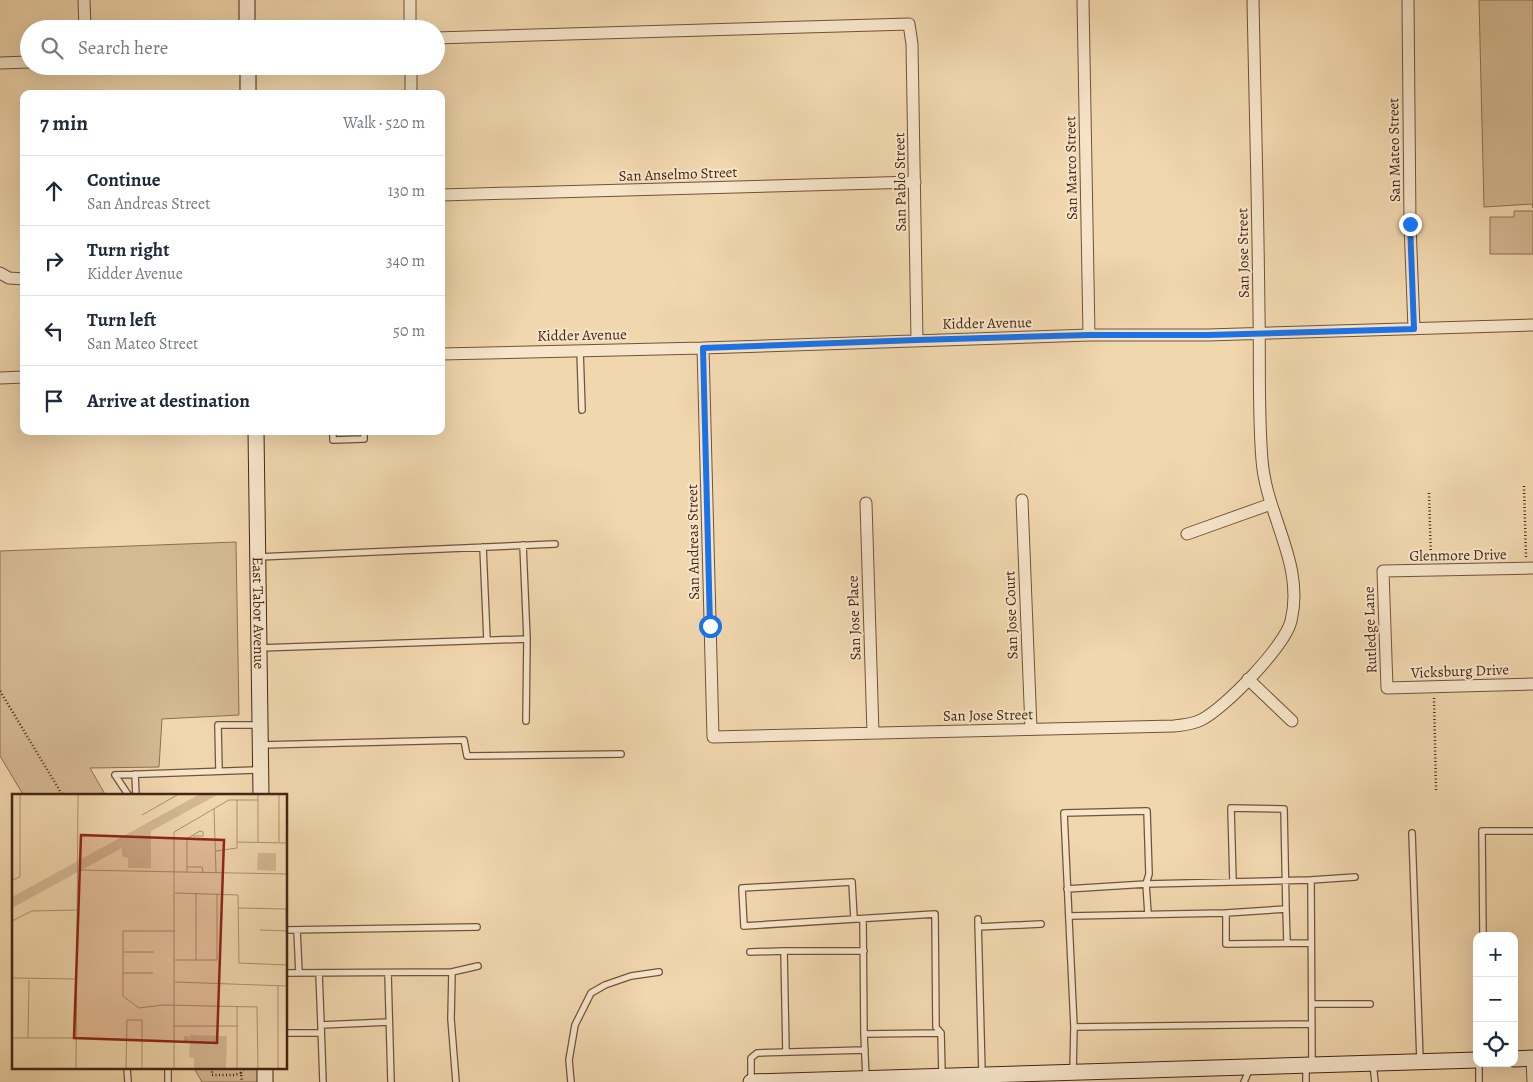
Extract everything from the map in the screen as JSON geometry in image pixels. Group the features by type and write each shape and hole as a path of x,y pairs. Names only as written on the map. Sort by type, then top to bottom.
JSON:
{"main road":[{"path":"247,0 247,20"},
{"path":"248,75 248,90"},
{"name":"East Tabor Avenue","path":"256,435 261,794"},
{"path":"1518,1059 1532,1058"},
{"path":"751,1082 942,1076 991,1077 1073,1072 1092,1077 1250,1068 1473,1060"}],"street":[{"path":"84,0 85,20"},
{"path":"410,0 410,20"},
{"name":"San Marco Street","path":"1083,0 1089,335"},
{"name":"San Jose Street","path":"712,737 1174,726 1189,724 1217,710 1248,680 1280,644 1290,624 1294,600 1293,578 1286,544 1271,504 1262,462 1254,0"},
{"name":"San Mateo Street","path":"1408,0 1410,224 1414,329"},
{"name":"San Pablo Street","path":"445,38 909,24 912,44 917,340"},
{"path":"0,63 20,62"},
{"path":"411,75 411,90"},
{"name":"San Anselmo Street","path":"445,195 915,182"},
{"path":"0,273 9,278 20,279"},
{"name":"Kidder Avenue","path":"445,354 703,348 1089,335 1208,335 1533,325"},
{"name":"San Andreas Street","path":"703,348 712,737"},
{"path":"0,378 20,377"},
{"name":"San Jose Court","path":"1022,500 1031,729"},
{"name":"San Jose Place","path":"866,503 873,733"},
{"path":"1187,534 1271,504"},
{"name":"Glenmore Drive","path":"1383,572 1530,568"},
{"name":"Rutledge Lane","path":"1383,572 1387,688"},
{"path":"1248,680 1292,721"},
{"name":"Vicksburg Drive","path":"1387,688 1533,684"},
{"path":"1532,1058 1532,1082"}],"lane":[{"path":"580,350 582,410"},
{"path":"333,435 333,440 364,439 364,435"},
{"path":"258,557 555,544"},
{"path":"523,545 527,639 526,721"},
{"path":"483,547 487,640"},
{"path":"259,648 527,639"},
{"path":"220,771 218,725 260,725"},
{"path":"260,745 464,740 468,756 621,754"},
{"path":"128,794 115,775 261,770"},
{"path":"135,774 136,794"},
{"path":"1233,882 1231,808 1284,809 1287,943"},
{"path":"1073,1072 1074,1027 1064,813 1147,810 1149,874 1146,884 1148,914"},
{"path":"1483,932 1482,831 1533,831"},
{"path":"1412,833 1420,1063"},
{"path":"1068,889 1146,884 1311,880 1355,877"},
{"path":"1306,1082 1312,1024 1311,880"},
{"path":"854,919 852,882 742,888 744,926 934,914 936,1027 941,1033 942,1076"},
{"path":"1069,916 1226,913 1286,909"},
{"path":"1226,913 1226,944 1311,943"},
{"path":"863,919 865,1050 874,1079"},
{"path":"978,919 991,1077"},
{"path":"978,927 1041,924"},
{"path":"288,930 477,927"},
{"path":"297,930 299,973"},
{"path":"784,951 786,1052"},
{"path":"750,952 864,951"},
{"path":"288,973 452,972 478,966"},
{"path":"452,972 451,1019 456,1082"},
{"path":"571,1082 569,1060 575,1025 591,993 605,985 631,976 659,972"},
{"path":"319,973 324,1082"},
{"path":"388,973 390,1082"},
{"path":"1312,1004 1370,1004"},
{"path":"321,1025 389,1022"},
{"path":"1074,1027 1312,1024"},
{"path":"288,1033 321,1033"},
{"path":"864,1034 941,1033"},
{"path":"751,1082 751,1058 754,1054 865,1050"},
{"path":"1373,1064 1375,1082"},
{"path":"1479,1067 1479,1082"},
{"path":"1244,1082 1250,1068"}],"path":[{"path":"1524,486 1530,568"},
{"path":"1429,493 1431,570"},
{"path":"1434,687 1436,790"},
{"path":"0,691 62,794"},
{"path":"212,1070 212,1075 234,1075 241,1073"},
{"path":"242,1082 241,1073 243,1070"}],"shaded area":[{"path":"1479,0 1533,0 1533,208 1532,204 1484,207"},
{"path":"1514,211 1533,211 1533,254 1490,254 1490,217 1514,217"},
{"path":"236,542 239,715 162,719 159,767 90,768 105,794 23,794 0,756 0,551"},
{"path":"195,1070 266,1070 273,1082 202,1082"}],"route":[{"path":"710,626 703,348 1089,335 1208,335 1414,329 1410,224"}]}
